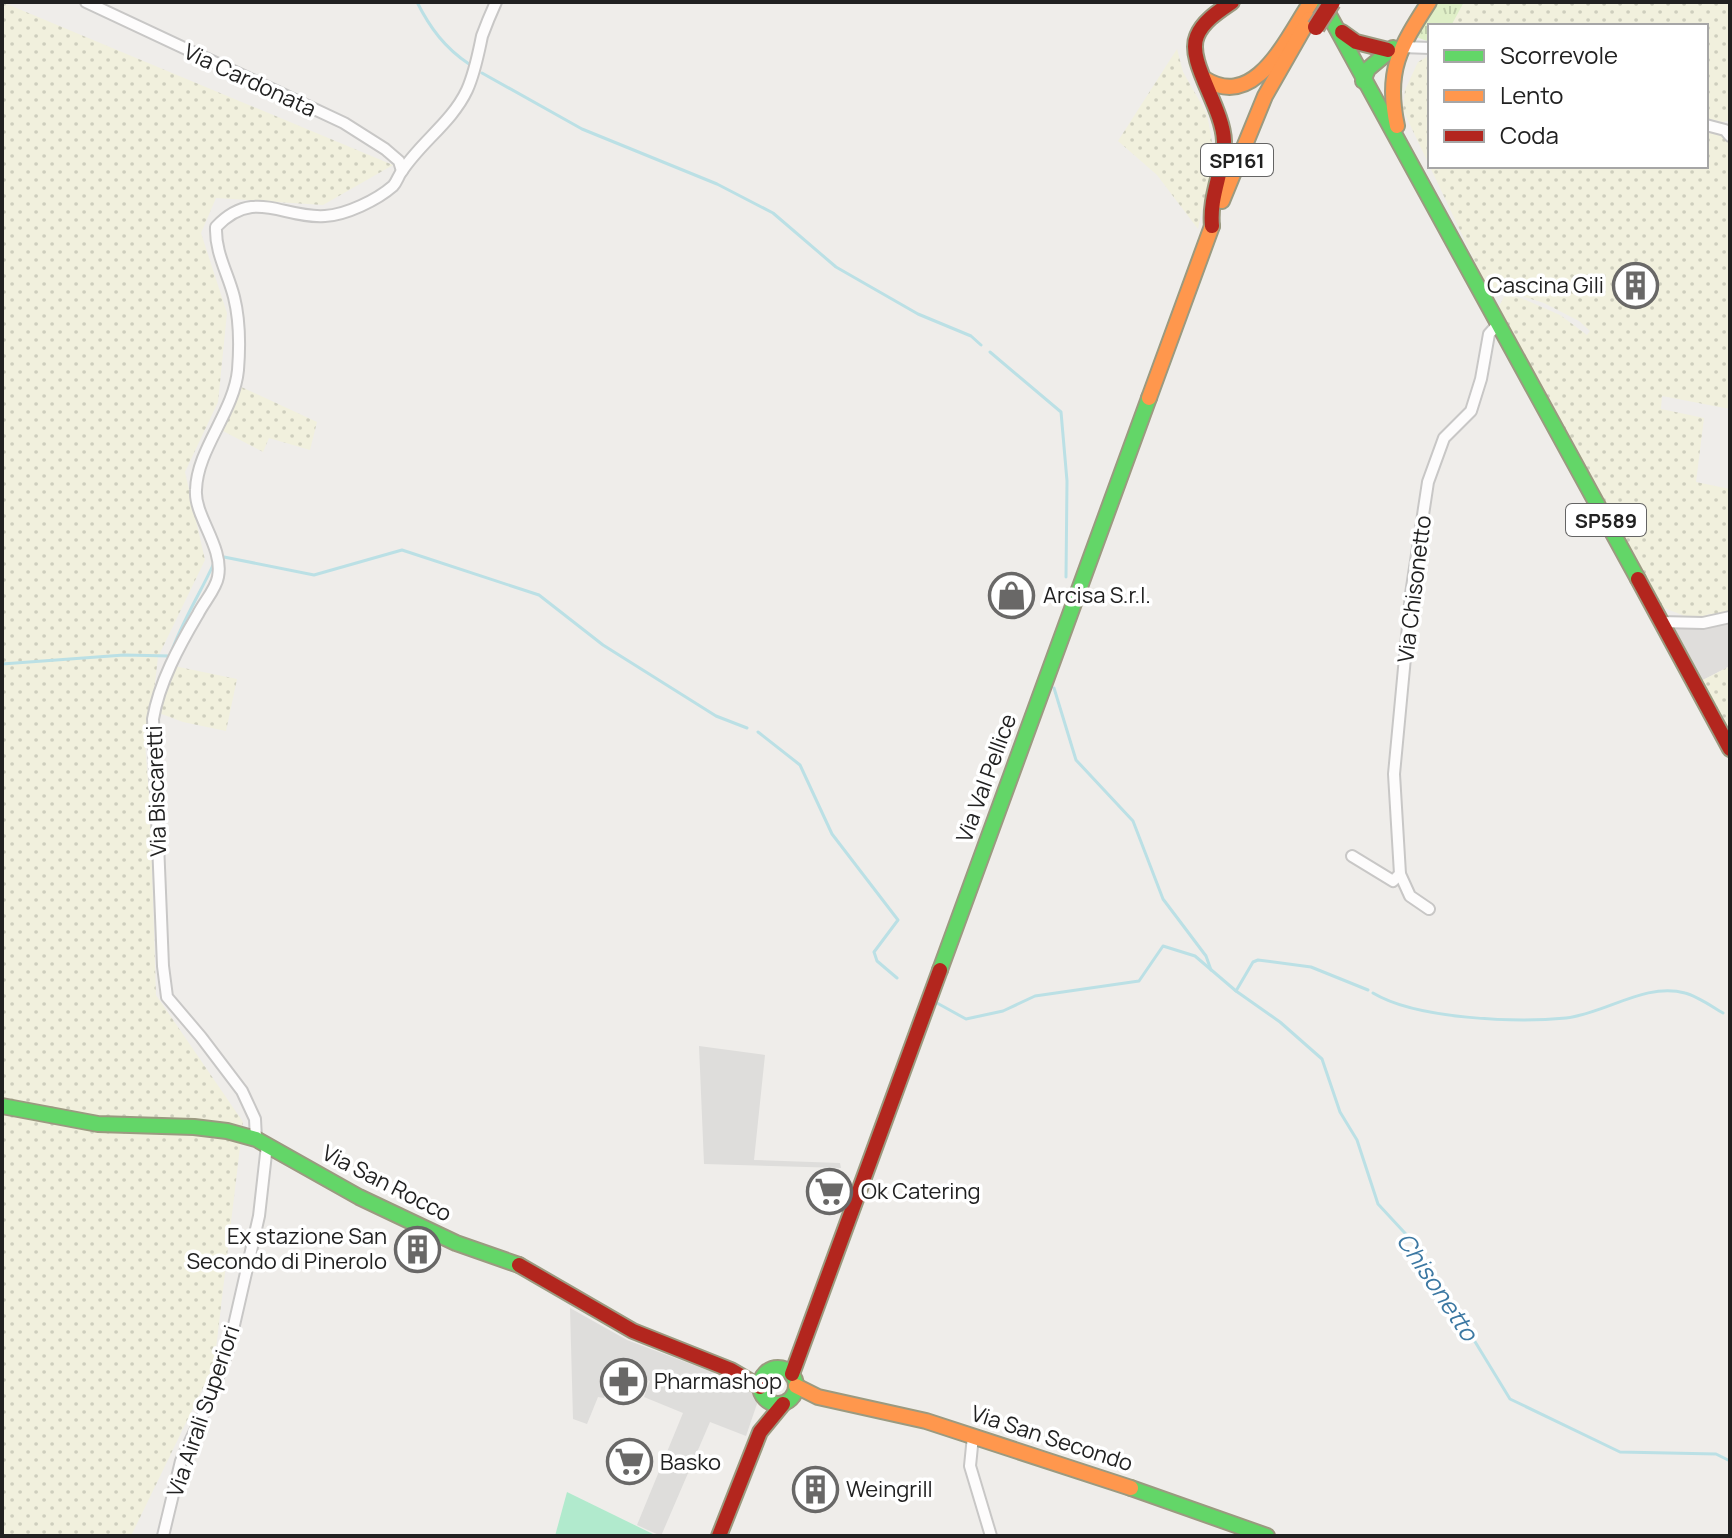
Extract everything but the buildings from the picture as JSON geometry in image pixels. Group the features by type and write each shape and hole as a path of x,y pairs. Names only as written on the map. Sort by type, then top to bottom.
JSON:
{"street":[{"name":"Via Cardonata","path":"86,2 344,123 385,149 399,161 402,171"},
{"name":"Via Biscaretti","path":"261,1142 255,1119 242,1091 167,997 160,910 153,719 156,702 186,633 217,582 220,567 195,492 199,470 227,408 237,374 239,324 234,297 215,245 216,227 230,213 248,208 276,207 301,214 326,216 362,204 395,185 402,171 458,107 476,68 483,34 496,2"},
{"path":"1212,226 1210,211 1224,139 1221,113 1194,64 1193,47 1201,27 1215,12 1232,2"},
{"name":"SP589","path":"1422,182 1399,132 1391,104 1390,72 1394,48 1429,2"},
{"path":"1201,76 1214,86 1230,89 1248,84 1317,8"},
{"name":"SP589","path":"1317,8 1339,29 1363,81 1422,182 1730,749"},
{"name":"SP161","path":"1212,226 1265,96 1317,8"},
{"path":"1339,29 1356,42 1394,48 1428,48"},
{"path":"1363,81 1368,69 1394,48"},
{"path":"1363,81 1382,78 1390,72"},
{"path":"1708,126 1725,130 1730,136"},
{"name":"Via Val Pellice","path":"784,1384 801,1345 1212,226"},
{"name":"Via Chisonetto","path":"1400,874 1394,774 1411,594 1428,482 1444,438 1471,411 1481,379 1489,334 1499,323"},
{"path":"1661,622 1691,623 1730,617"},
{"path":"1352,856 1393,881 1400,874 1410,896 1429,909"},
{"name":"Via San Rocco","path":"2,1106 98,1124 227,1131 261,1142 359,1197 441,1236 527,1268 633,1331 731,1370 784,1384 773,1403 731,1370"},
{"name":"Via Airali Superiori","path":"163,1536 181,1461 210,1399 229,1347 259,1216 261,1142"},
{"name":"SP161","path":"719,1536 760,1432 784,1384 761,1379 760,1432"},
{"name":"Via San Secondo","path":"784,1384 818,1397 926,1421 1087,1472 1267,1536"},
{"path":"973,1436 970,1466 991,1536"}],"shaded area":[{"path":"1730,621 1730,666 1701,681 1673,628"},
{"path":"699,1046 765,1055 754,1160 840,1163 841,1168 704,1164"},
{"path":"570,1308 627,1340 752,1387 759,1398 746,1436 710,1422 661,1536 637,1525 683,1413 644,1397 650,1381 617,1368 604,1398 598,1397 587,1424 573,1419"}],"green space":[{"path":"2,2 393,165 323,205 216,198 201,233 227,313 218,402 185,472 205,560 158,657 148,743 145,744 156,995 243,1122 214,1365 131,1536 2,1536"},
{"path":"1437,2 1464,2 1452,24 1428,24 1428,41 1416,37"},
{"path":"1464,2 1730,2 1730,120 1723,122 1708,118 1708,24 1452,24"},
{"path":"1177,49 1183,72 1207,114 1214,153 1198,229 1157,175 1118,141"},
{"path":"1428,56 1428,163 1403,110 1405,90 1418,62"},
{"path":"1708,128 1730,142 1730,409 1662,396 1661,409 1704,418 1696,482 1730,489 1730,615 1709,614 1695,620 1654,604 1498,308 1504,297 1521,298 1560,315 1587,335 1590,331 1579,321 1544,303 1486,285 1431,168 1708,168"},
{"path":"237,385 317,422 310,450 269,438 263,452 221,430"},
{"path":"174,666 237,679 226,731 183,722 156,712"},
{"path":"1730,666 1730,734 1701,681"},
{"path":"567,1492 657,1536 555,1536"}],"waterway":[{"path":"417,2 439,37 469,64"},
{"path":"482,73 582,129 717,184 773,213 836,267 918,314 971,336 981,345"},
{"path":"990,352 1061,412 1067,481 1066,577"},
{"path":"224,557 314,575 402,550 539,595 603,645 716,716 747,728"},
{"path":"2,664 124,655 170,656 214,563"},
{"path":"1054,688 1076,760 1133,821 1163,899 1206,956 1211,970"},
{"path":"758,732 800,765 832,834 898,920 874,952 877,961 897,978"},
{"name":"Chisonetto","path":"937,1003 966,1019 1003,1011 1035,996 1139,981 1163,946 1195,956 1322,1059 1340,1112 1357,1140 1378,1204 1416,1245 1510,1399 1620,1452 1716,1454 1730,1461"},
{"name":"Chisonetto","path":"1236,991 1253,962 1258,960 1311,967 1368,990"},
{"name":"Chisonetto","path":"1373,993 1414,1009 1494,1019 1566,1018 1640,995 1670,991 1694,996 1723,1013"}],"traffic: fast":[{"path":"1322,2 1638,579"},
{"path":"1363,81 1368,69 1393,48"},
{"path":"940,970 1149,398"},
{"path":"2,1106 98,1124 194,1127 256,1139 359,1197 456,1243 519,1265"},
{"path":"778,1368 791,1373 796,1386 791,1399 778,1404 765,1399 760,1386 765,1373 778,1368"},
{"path":"1131,1488 1267,1536"}],"traffic: slow":[{"path":"1205,79 1223,86 1240,85 1255,78 1280,50 1311,2"},
{"path":"1397,126 1394,74 1403,47 1429,2"},
{"path":"1222,201 1265,96 1309,19"},
{"path":"1149,398 1212,226"},
{"path":"796,1386 818,1397 926,1421 1131,1488"}],"traffic: jam":[{"path":"1212,226 1224,141 1218,114 1196,58 1195,46 1203,26 1232,2"},
{"path":"1316,27 1332,2"},
{"path":"1342,32 1356,42 1388,50"},
{"path":"1638,579 1730,749"},
{"path":"792,1374 940,970"},
{"path":"519,1265 633,1331 731,1370 760,1387"},
{"path":"719,1536 760,1432 783,1404"}],"place":[{"name":"Cascina Gili","path":"1635,285"},
{"name":"Arcisa S.r.l.","path":"1012,595"},
{"name":"Ok Catering","path":"830,1191"},
{"name":"Ex stazione San Secondo di Pinerolo","path":"418,1249"},
{"name":"Pharmashop","path":"623,1381"},
{"name":"Basko","path":"629,1462"},
{"name":"Weingrill","path":"815,1489"}]}
